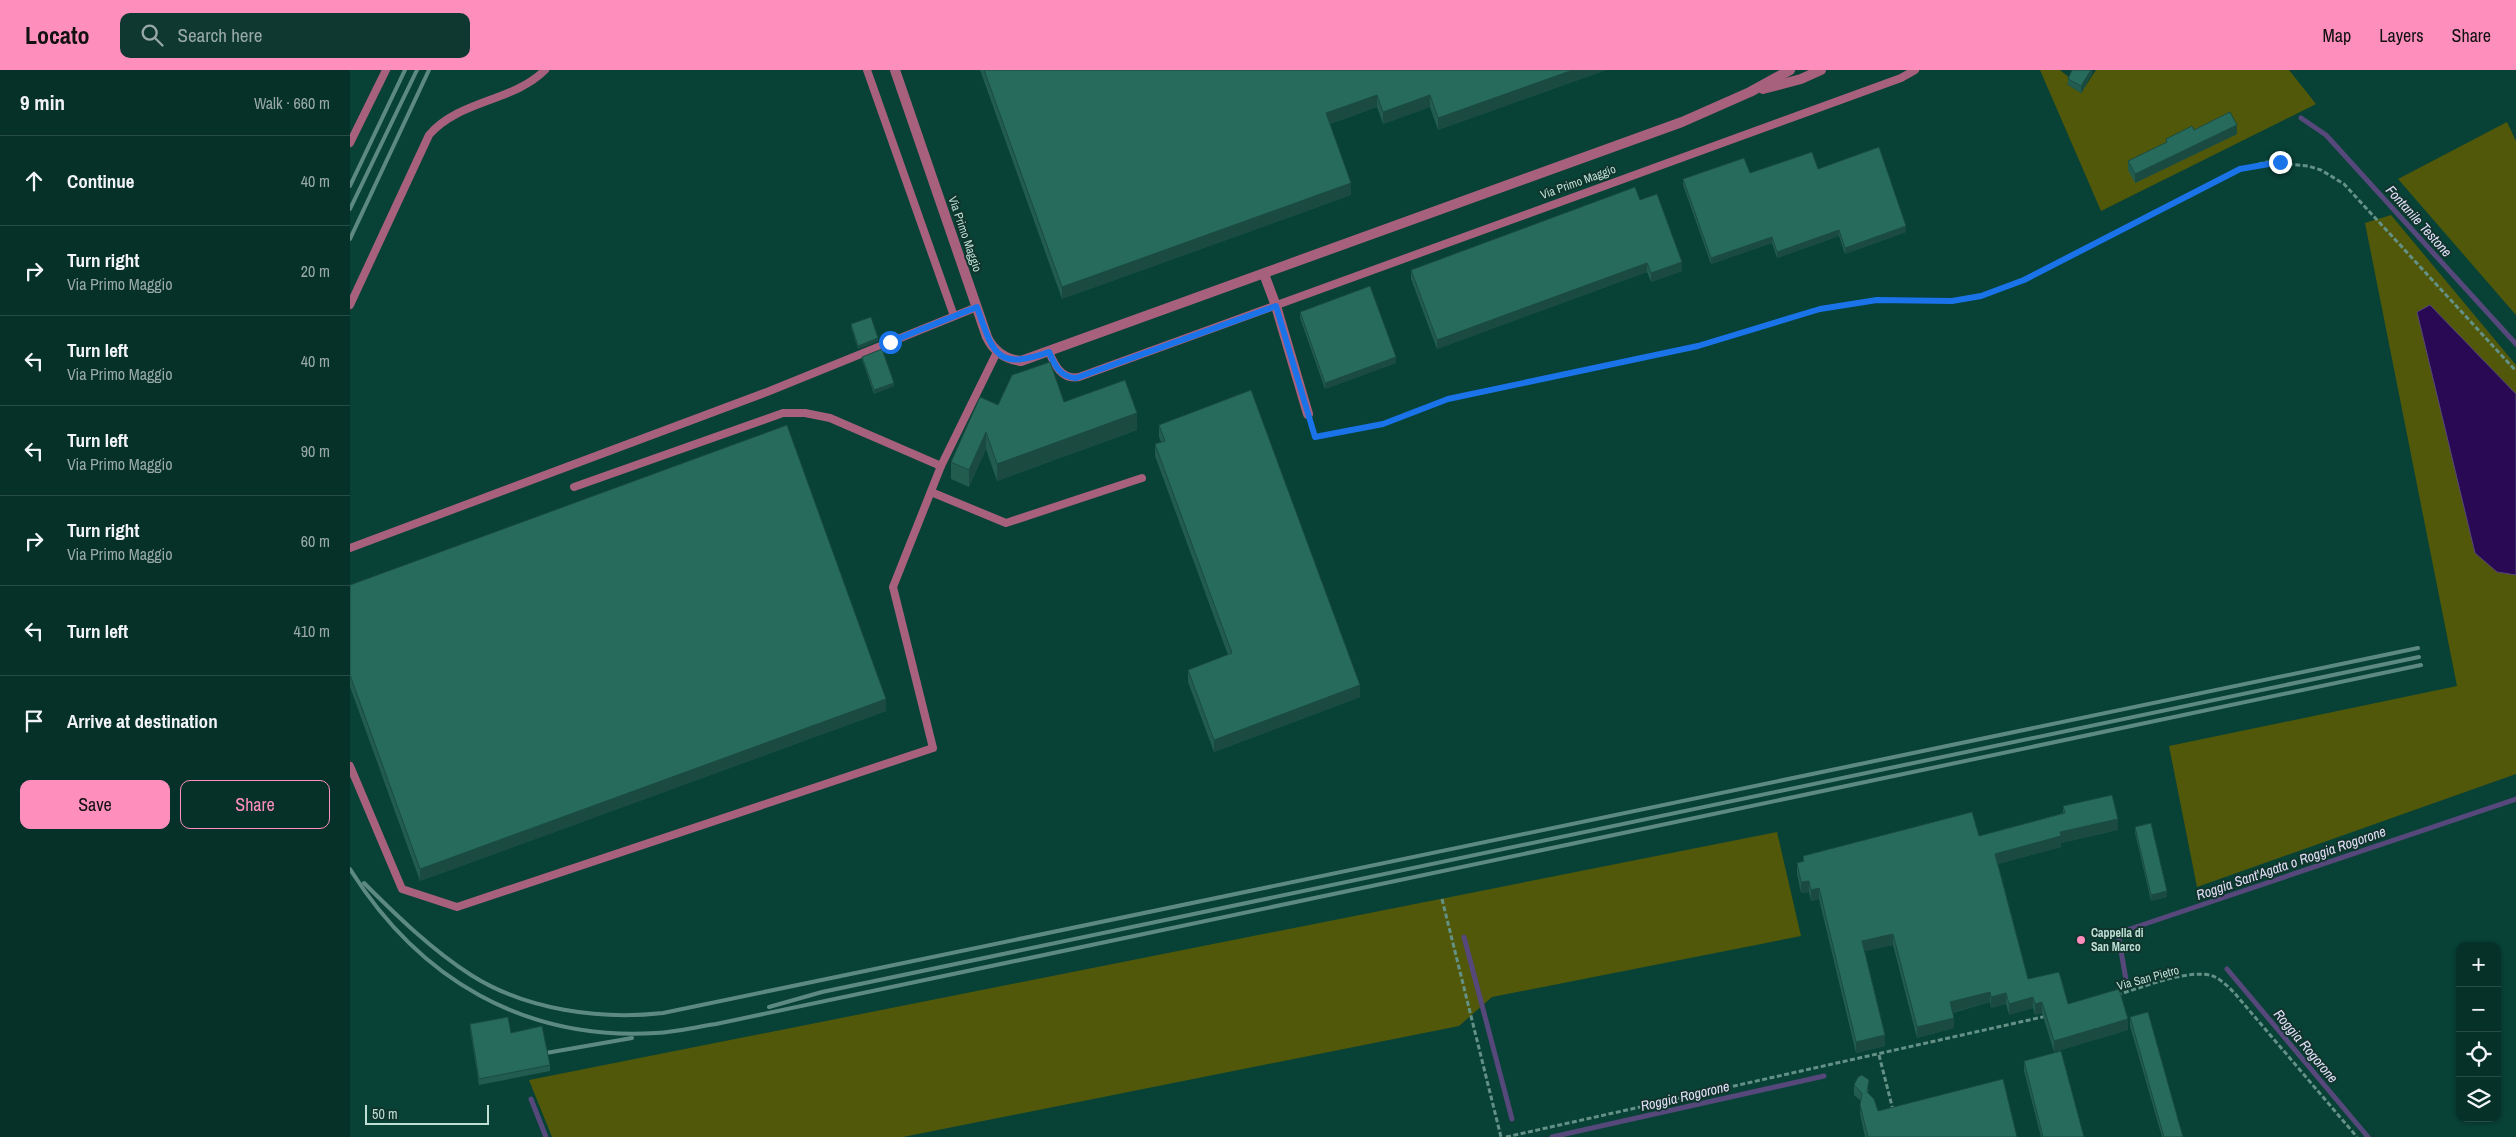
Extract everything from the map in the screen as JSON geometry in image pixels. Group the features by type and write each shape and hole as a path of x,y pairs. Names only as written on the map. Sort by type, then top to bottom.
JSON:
{"street":[{"name":"Via Primo Maggio","path":"895,70 987,337 997,352 1009,359 1020,362 1682,122 1750,92 1790,70"},
{"name":"Via Primo Maggio","path":"1750,92 1801,80 1821,70"},
{"path":"1264,274 1276,306 1308,414"}],"lane":[{"path":"350,143 386,70"},
{"path":"350,305 429,134 448,118 522,88 545,70"},
{"path":"867,70 954,316"},
{"name":"Via Primo Maggio","path":"1889,81 1902,70"},
{"name":"Via Primo Maggio","path":"1049,352 1060,372 1068,377 1076,378 1906,76 1915,70"},
{"path":"350,548 767,392 977,307"},
{"path":"350,766 402,889 457,907 933,748 893,587 941,466 997,352"},
{"path":"574,487 783,413 805,413 830,418 941,466"},
{"path":"931,492 1006,523 1142,478"}],"path":[{"path":"1308,414 1315,437 1383,424 1448,399 1698,346 1820,309 1877,300 1952,301 1981,296 2024,280 2240,169 2280,162 2321,170 2355,193 2516,371"},
{"path":"1442,899 1501,1137"},
{"name":"Via San Pietro","path":"2113,996 2187,976 2200,974 2215,977 2237,996 2357,1137"},
{"path":"1506,1137 2056,1013"},
{"path":"1879,1054 1896,1119"}],"green space":[{"path":"2040,70 2060,70 2071,79 2067,84 2081,93 2096,70 2289,70 2316,104 2101,211"},
{"path":"2507,122 2516,141 2516,315 2398,179"},
{"path":"2391,215 2516,365 2516,774 2197,887 2169,746 2457,686 2365,223"},
{"path":"1777,832 1801,936 1492,997 1459,1026 903,1137 552,1137 529,1080"}],"shaded area":[{"path":"2430,305 2516,394 2516,575 2497,572 2475,553 2417,312"}],"building":[{"path":"984,70 1573,70 1438,118 1430,95 1383,112 1377,95 1326,113 1351,183 1062,287"},
{"path":"2072,70 2091,70 2081,86 2068,79"},
{"path":"2230,112 2237,125 2135,174 2128,161 2167,142 2166,139 2192,126 2194,130"},
{"path":"1879,147 1906,226 1845,248 1839,230 1777,252 1772,237 1711,258 1683,179 1744,158 1750,173 1812,152 1818,169"},
{"path":"1635,187 1640,200 1657,194 1682,262 1651,273 1647,263 1437,340 1411,270"},
{"path":"1370,286 1396,357 1325,383 1300,312"},
{"path":"871,317 878,338 858,346 851,324"},
{"path":"882,349 894,383 874,390 862,357"},
{"path":"1050,362 1064,402 1125,380 1137,413 997,464 986,432 969,470 951,462 980,397 998,405 1012,375"},
{"path":"1251,390 1360,685 1214,740 1188,670 1232,653 1155,444 1165,441 1159,425"},
{"path":"787,425 886,699 420,869 350,675 350,585"},
{"path":"2112,795 2118,819 2060,832 2061,836 1995,854 2028,979 2059,972 2068,1004 2119,989 2128,1019 2054,1041 2042,1002 2035,1004 2033,997 2009,1004 2006,993 1991,997 1990,992 1950,1002 1954,1018 1917,1027 1893,934 1862,941 1885,1035 1856,1042 1819,888 1811,890 1809,881 1801,882 1797,863 1804,861 1803,856 1972,812 1979,836 2065,813 2063,806"},
{"path":"2151,823 2167,891 2151,895 2135,827"},
{"path":"2148,1012 2183,1137 2164,1137 2130,1017"},
{"path":"508,1017 511,1033 542,1026 550,1065 479,1079 470,1024"},
{"path":"2061,1051 2084,1137 2043,1137 2024,1061"},
{"path":"1862,1075 1869,1080 1867,1092 1874,1099 1878,1111 2003,1079 2017,1137 1868,1137 1860,1105 1862,1093 1854,1085 1858,1077"}],"waterway":[{"name":"Fontanile Testone","path":"2301,118 2326,135 2516,344"},
{"name":"Roggia Sant'Agata o Roggia Rogorone","path":"2126,980 2118,933 2516,799"},
{"path":"1464,937 1512,1119"},
{"name":"Roggia Rogorone","path":"2227,969 2368,1137"},
{"name":"Roggia Rogorone","path":"1552,1137 1824,1076"},
{"path":"531,1099 546,1137"}],"railway":[{"path":"350,186 405,70"},
{"path":"350,209 417,70"},
{"path":"350,239 429,70"},
{"path":"364,883 429,944 471,975 492,987 515,997 564,1010 614,1015 663,1013 2418,648"},
{"path":"769,1007 822,992 2419,657"},
{"path":"350,869 378,908 408,942 442,971 479,995 519,1014 562,1026 608,1033 678,1031 2421,665"},
{"path":"546,1053 632,1038"}],"place":[{"name":"Cappella di San Marco","path":"2081,940"}],"route":[{"path":"890,342 977,307 987,337 998,353 1020,362 1049,352 1055,366 1064,376 1076,378 1276,306 1315,437 1383,424 1448,399 1698,346 1820,309 1877,300 1966,300 1996,292 2024,280 2054,262 2240,169 2267,162 2280,162"}]}
